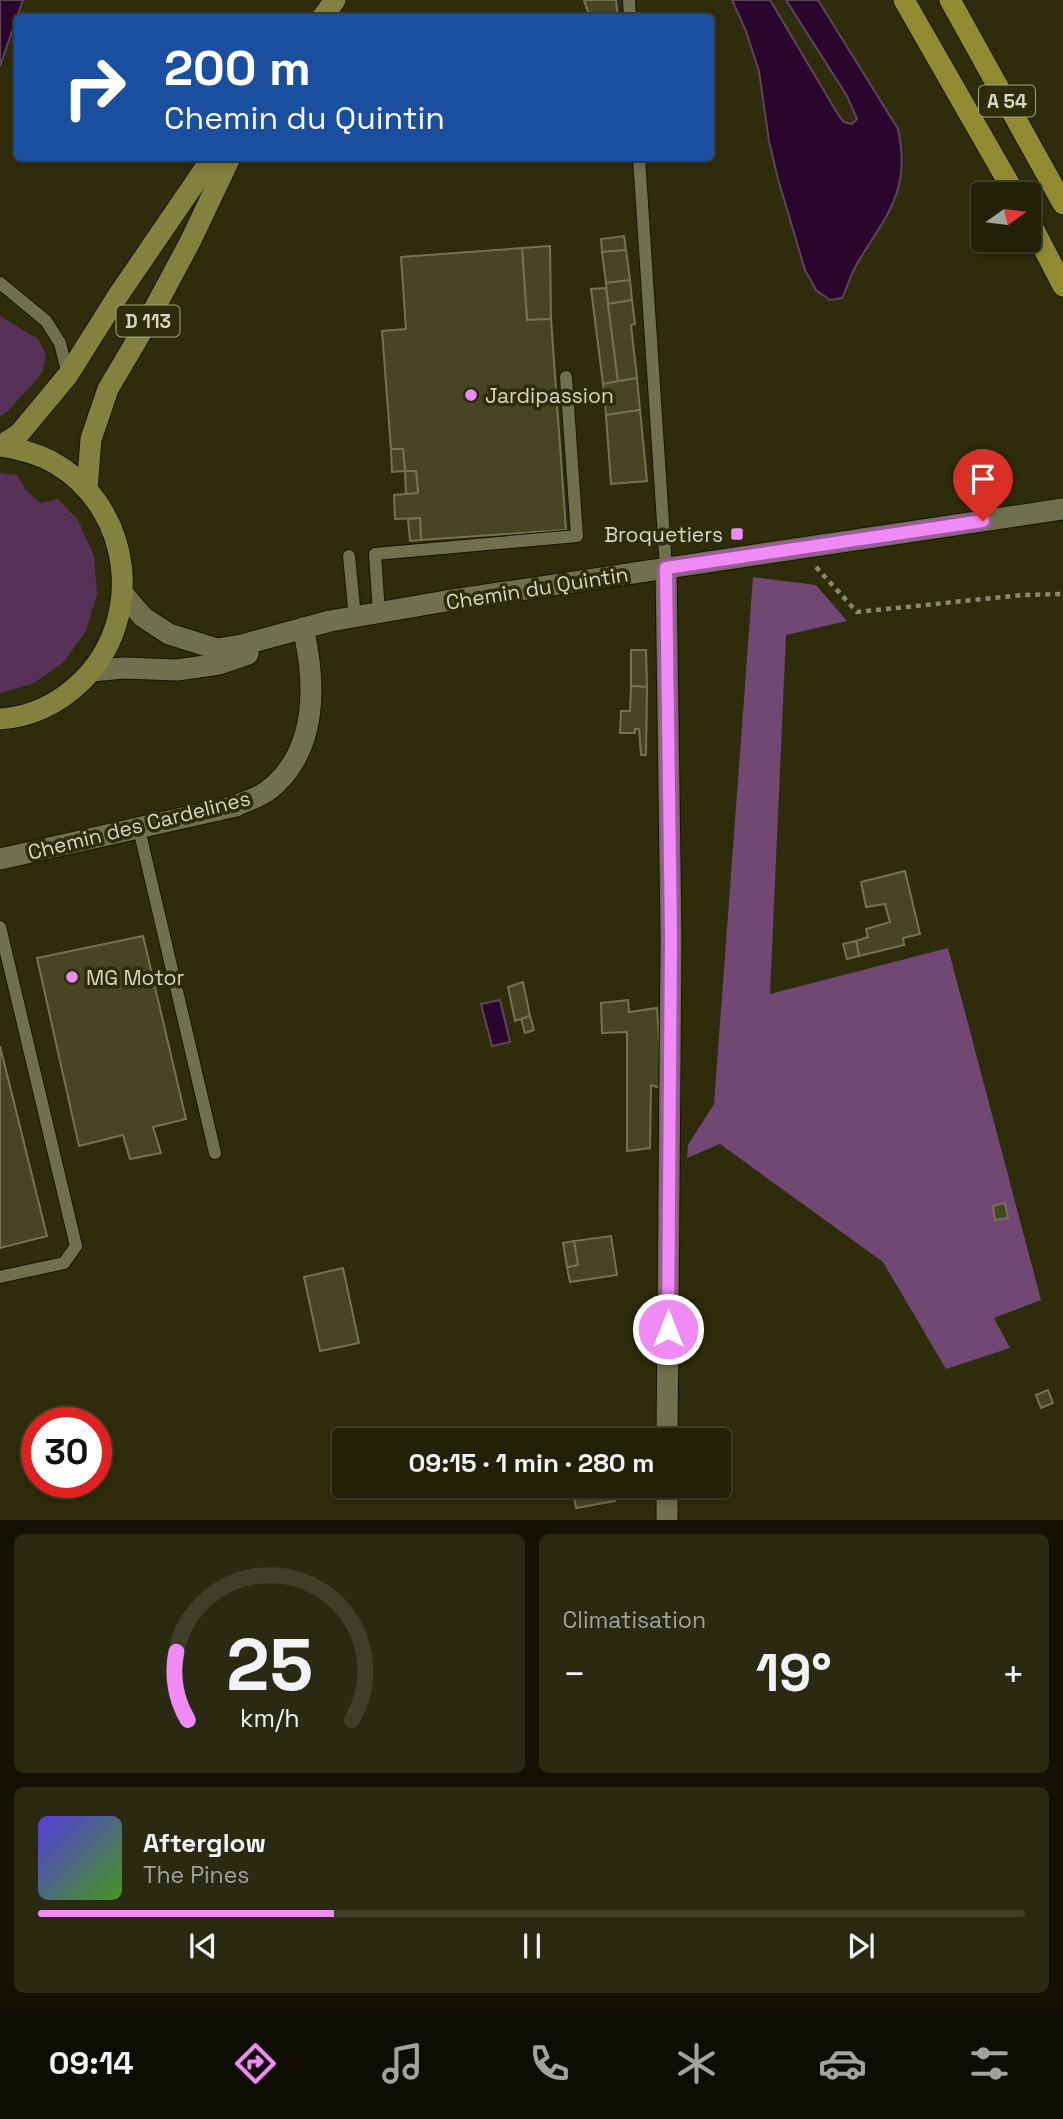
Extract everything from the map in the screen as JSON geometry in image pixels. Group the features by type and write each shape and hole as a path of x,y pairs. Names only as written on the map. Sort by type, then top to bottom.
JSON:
{"highway":[{"name":"A 54","path":"904,0 1008,182"},
{"name":"A 54","path":"950,0 1063,204"},
{"path":"1041,243 1063,286"}],"main road":[{"name":"D 113","path":"0,446 19,434 68,375 117,297 210,161"},
{"name":"D 113","path":"86,489 91,439 108,390 184,254 229,161"},
{"path":"0,446 20,449 47,460 86,489 104,512 116,537 124,594 111,639 92,671 69,693 43,709 0,719"}],"street":[{"name":"Chemin du Quintin","path":"124,594 144,617 169,634 216,649 379,613 1063,509"},
{"path":"666,568 671,938 667,1428"},
{"name":"Chemin du Quintin","path":"92,671 123,668 177,670 219,664 279,643 303,628"},
{"name":"Chemin des Cardelines","path":"0,859 236,806 268,791 292,767 305,737 312,694 310,657 303,628"},
{"path":"667,1498 667,1520"}],"lane":[{"path":"639,161 666,568"},
{"path":"0,283 46,321 60,343 68,375"},
{"path":"379,613 375,554 577,536 566,377"},
{"path":"349,556 355,617"},
{"path":"139,829 215,1153"},
{"path":"0,927 76,1246 64,1263 0,1277"}],"path":[{"path":"799,549 857,612 1022,595 1063,594"}],"shaded area":[{"path":"0,0 23,0 18,14 14,14 14,26 0,66"},
{"path":"732,0 770,0 839,116 844,122 852,124 857,119 847,96 786,0 818,0 898,129 901,150 899,185 887,214 856,266 842,298 830,300 816,290 805,270 769,141 759,71"},
{"path":"0,316 38,339 46,354 42,373 7,412 0,416"},
{"path":"0,473 17,475 26,490 40,503 58,499 78,520 94,556 97,594 86,631 63,663 32,684 0,693"},
{"path":"753,577 816,585 847,621 786,635 770,994 948,948 1041,1300 994,1318 1010,1348 946,1369 883,1262 720,1144 687,1158 688,1145 714,1104"},
{"path":"500,1000 510,1042 492,1046 481,1004"}],"building":[{"path":"584,0 616,0 618,14 589,14"},
{"path":"624,236 626,250 602,252 601,239"},
{"path":"550,246 551,319 527,320 522,248"},
{"path":"522,248 527,320 551,319 566,530 421,540 420,518 395,519 394,495 418,493 416,471 405,471 403,449 391,449 382,331 406,329 401,257"},
{"path":"626,250 630,280 606,283 602,252"},
{"path":"630,280 632,300 608,304 606,283"},
{"path":"606,288 618,381 603,384 591,289"},
{"path":"632,300 635,324 631,325 637,378 618,381 608,304"},
{"path":"637,378 640,410 606,415 603,384"},
{"path":"640,410 647,481 611,484 606,415"},
{"path":"391,449 403,449 405,471 392,472"},
{"path":"405,471 416,471 418,493 406,494"},
{"path":"420,518 421,540 410,541 408,519"},
{"path":"631,650 646,650 647,687 631,686"},
{"path":"631,686 647,687 646,755 641,755 639,729 635,729 635,733 620,733 621,711 630,711"},
{"path":"905,871 920,934 903,938 904,945 859,956 856,941 868,937 866,929 890,922 885,904 866,907 861,882"},
{"path":"143,936 186,1119 153,1127 161,1153 130,1159 123,1135 79,1146 37,958"},
{"path":"856,941 859,956 847,959 843,944"},
{"path":"523,982 530,1016 515,1021 508,987"},
{"path":"628,1000 629,1012 657,1008 661,1067 660,1088 651,1085 650,1148 627,1151 627,1032 602,1033 601,1003"},
{"path":"530,1016 534,1030 525,1033 521,1019"},
{"path":"0,1046 47,1236 0,1248"},
{"path":"1005,1203 1008,1218 995,1220 993,1206"},
{"path":"611,1236 617,1275 570,1282 567,1267 578,1265 574,1241"},
{"path":"574,1241 578,1265 567,1267 563,1243"},
{"path":"343,1268 359,1343 320,1351 304,1277"},
{"path":"1048,1390 1053,1403 1041,1408 1036,1395"},
{"path":"574,1498 615,1498 615,1501 576,1508"}],"place":[{"name":"Jardipassion","path":"471,395"},
{"name":"Broquetiers","path":"737,534"},
{"name":"MG Motor","path":"72,977"}],"route":[{"path":"668,1329 671,938 666,568 983,521"}]}
